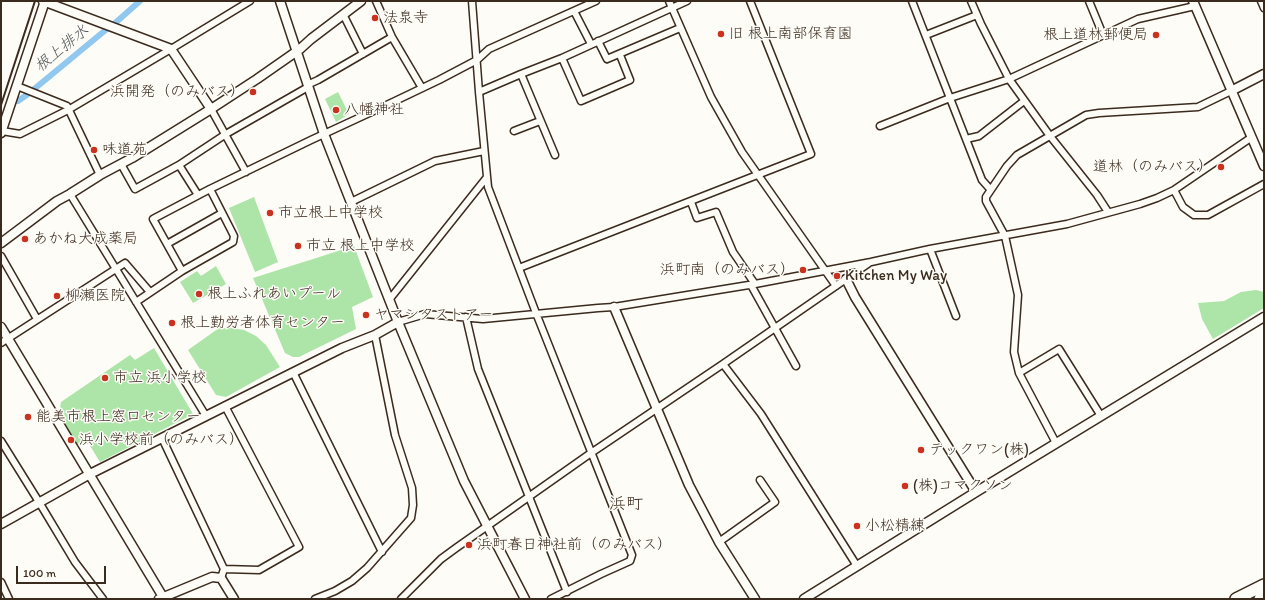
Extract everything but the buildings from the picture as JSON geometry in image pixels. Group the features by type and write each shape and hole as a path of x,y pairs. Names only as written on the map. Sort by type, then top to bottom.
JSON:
{"highway":[{"path":"1236,599 1264,585"},
{"path":"1260,599 1264,597"}],"street":[{"path":"246,172 211,109 171,50 44,1 1,132 20,134 68,110 171,50 250,1"},
{"path":"280,1 324,134 398,322 464,481 525,599"},
{"path":"1,243 57,201 211,109 296,51 361,1"},
{"path":"376,1 392,37 422,88"},
{"path":"472,1 488,187 536,313 632,555 630,561 552,599"},
{"path":"182,271 153,219 210,189 422,88 476,60 489,48 596,1"},
{"path":"669,1 710,97 742,152 836,286"},
{"path":"479,92 562,58 686,1"},
{"path":"519,268 758,176 810,154 750,1"},
{"path":"912,1 982,180 990,189"},
{"path":"971,1 1009,79 1050,136 1097,195 1108,212"},
{"path":"1089,1 1103,35"},
{"path":"1261,1 1264,8"},
{"path":"880,126 950,98 1009,79 1138,19 1194,3 1264,166"},
{"path":"574,10 591,44"},
{"path":"343,14 363,54"},
{"path":"926,35 977,15"},
{"path":"598,41 607,59 620,55 680,28"},
{"path":"121,164 135,189 178,165 226,134 392,37"},
{"path":"562,58 581,101 630,80 620,55"},
{"path":"520,74 555,155"},
{"path":"1056,443 1019,373 1014,352 1018,295 1004,236 986,201 986,197 990,189 1017,155 1086,115 1198,107 1264,74"},
{"path":"17,86 67,106 100,175"},
{"path":"966,139 979,136 1024,101"},
{"path":"514,131 540,121"},
{"path":"1,524 90,474 293,372 342,348 375,335 398,322 425,314 483,319 614,307 753,284 1067,224 1152,200 1174,190 1252,137"},
{"path":"351,202 435,161 484,151"},
{"path":"178,165 198,195"},
{"path":"389,300 487,177"},
{"path":"1174,190 1184,208 1194,215 1208,215 1264,184"},
{"path":"136,302 182,271 233,242 234,236 210,189"},
{"path":"70,194 206,416"},
{"path":"691,202 697,218 716,212 732,252 753,284 796,366"},
{"path":"167,244 222,213"},
{"path":"930,249 956,316"},
{"path":"1,256 37,319"},
{"path":"401,599 441,559 487,526 529,498 591,453 871,262"},
{"path":"4,341 125,263 150,292"},
{"path":"846,279 855,297 976,492"},
{"path":"614,307 689,485 719,542 755,599"},
{"path":"466,317 478,369 567,592"},
{"path":"804,599 976,492 1264,317"},
{"path":"1,327 4,341 90,474 162,598 212,577 220,578 234,599"},
{"path":"315,599 335,591 352,581 382,552 411,518 413,505 412,488 395,435 375,335"},
{"path":"1019,373 1059,348 1100,416"},
{"path":"723,364 761,414 857,566"},
{"path":"293,372 382,552"},
{"path":"224,569 258,570 299,547 226,406"},
{"path":"162,438 224,569 220,578"},
{"path":"1,441 75,562 103,599"},
{"path":"719,542 775,502 760,480"},
{"path":"1,582 9,599"}],"green space":[{"path":"338,92 349,114 336,122 325,99"},
{"path":"254,197 278,262 255,272 229,208"},
{"path":"354,246 373,297 352,307 356,329 299,357 293,357 285,353 253,278"},
{"name":"根上ふれあいプール","path":"216,266 226,284 193,303 180,282 197,271 201,276"},
{"path":"1256,290 1264,292 1264,308 1213,339 1202,319 1198,303 1224,301 1241,292"},
{"path":"219,328 244,330 256,336 266,345 280,367 226,397 216,395 188,350"},
{"path":"154,348 193,414 100,462 89,444 77,444 59,414 61,402 130,355 135,360"}],"waterway":[{"name":"根上排水","path":"114,24 140,1"},
{"name":"根上排水","path":"33,90 108,28"},
{"name":"根上排水","path":"15,101 18,101 28,94"}],"railway":[{"path":"1,105 35,1"}],"place":[{"name":"法泉寺","path":"375,18"},
{"name":"旧 根上南部保育園","path":"721,34"},
{"name":"根上道林郵便局","path":"1156,35"},
{"name":"浜開発（のみバス）","path":"253,92"},
{"name":"八幡神社","path":"336,110"},
{"name":"味道苑","path":"94,150"},
{"name":"道林（のみバス）","path":"1221,167"},
{"name":"市立根上中学校","path":"270,213"},
{"name":"あかね大成薬局","path":"25,239"},
{"name":"市立 根上中学校","path":"298,246"},
{"name":"浜町南（のみバス）","path":"803,270"},
{"name":"Kitchen My Way","path":"837,276"},
{"name":"根上ふれあいプール","path":"199,294"},
{"name":"柳瀬医院","path":"57,296"},
{"name":"ヤマシタストアー","path":"366,315"},
{"name":"根上勤労者体育センター","path":"172,323"},
{"name":"市立 浜小学校","path":"105,378"},
{"name":"能美市根上窓口センター","path":"28,417"},
{"name":"浜小学校前（のみバス）","path":"71,440"},
{"name":"テックワン(株)","path":"921,450"},
{"name":"(株)コマクソン","path":"905,486"},
{"name":"小松精練","path":"857,526"},
{"name":"浜町春日神社前（のみバス）","path":"469,545"}],"district":[{"name":"浜町","path":"626,505"}]}
